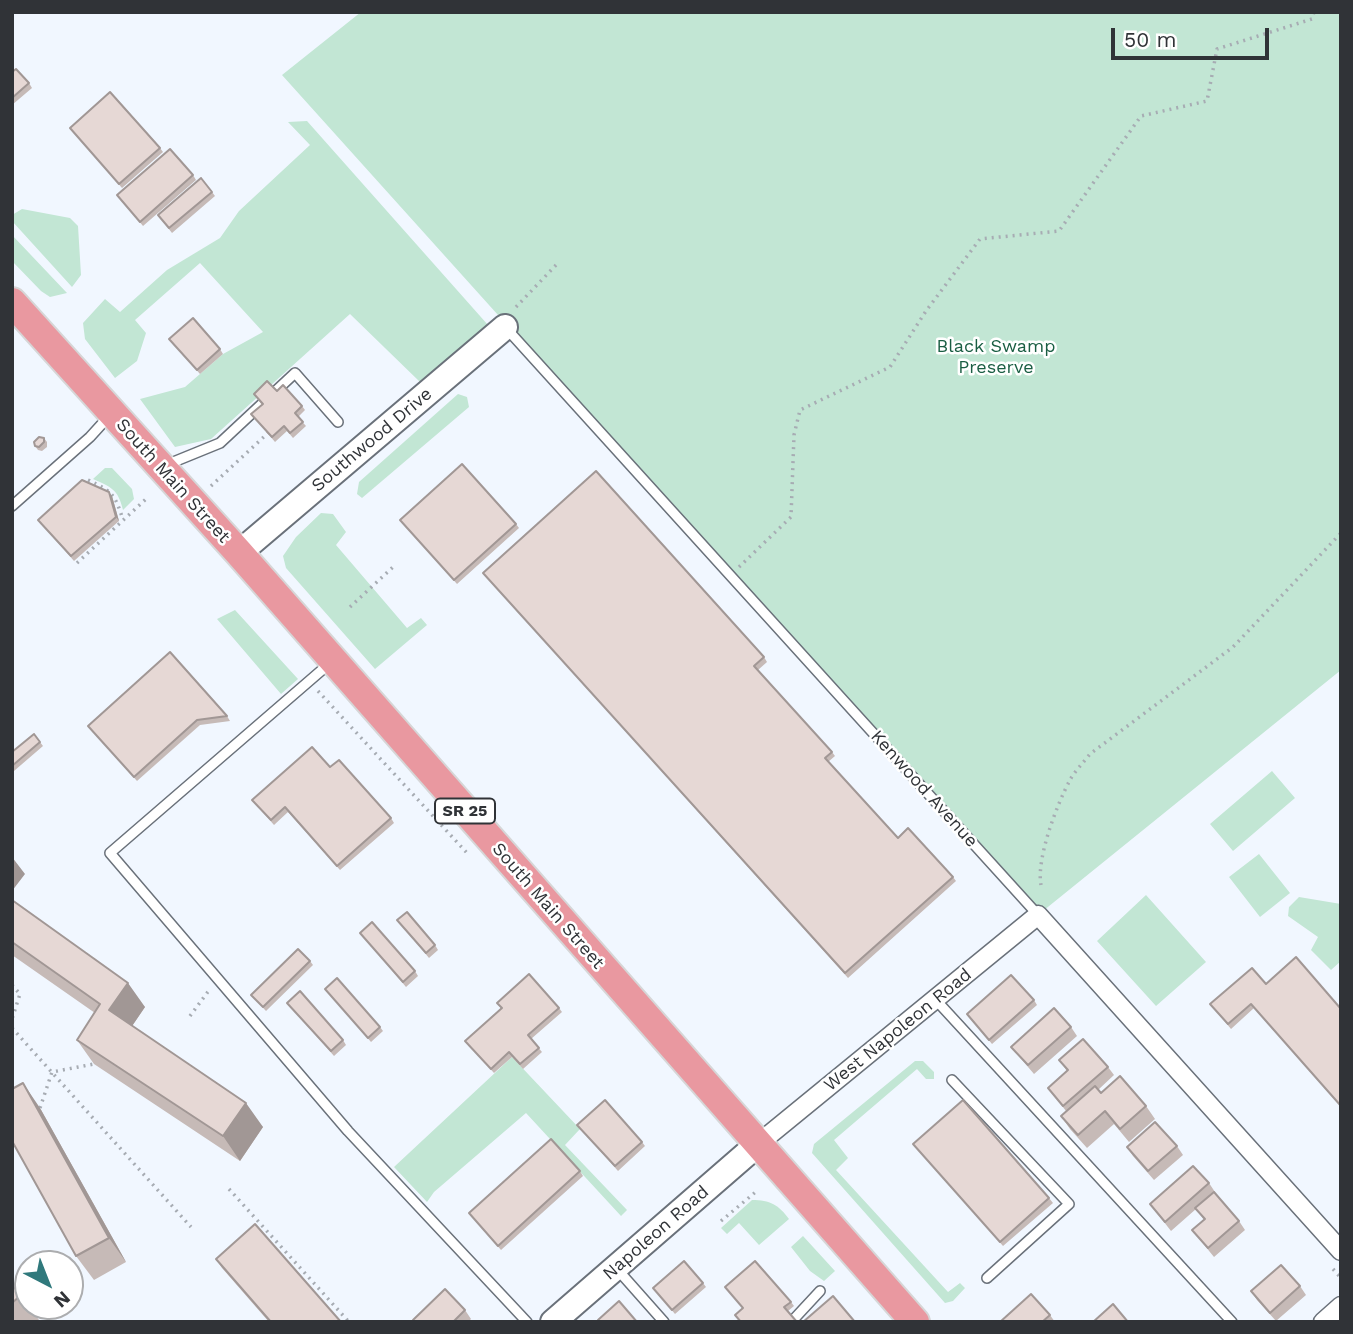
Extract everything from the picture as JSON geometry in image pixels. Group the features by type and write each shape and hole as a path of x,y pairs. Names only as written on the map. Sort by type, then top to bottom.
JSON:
{"main road":[{"name":"South Main Street","path":"12,302 239,553 915,1322"}],"street":[{"name":"Southwood Drive","path":"239,553 505,327"},
{"name":"West Napoleon Road","path":"758,1144 1038,915"},
{"name":"Kenwood Avenue","path":"1038,915 1341,1251"},
{"name":"Napoleon Road","path":"553,1322 758,1144"},
{"path":"1323,1322 1341,1306"}],"lane":[{"name":"Kenwood Avenue","path":"505,327 1038,915"},
{"path":"161,467 220,443 295,373 338,422"},
{"path":"12,506 90,437 112,413"},
{"path":"332,661 110,853 348,1131 527,1322"},
{"path":"935,999 1232,1322"},
{"path":"953,1080 1069,1204 987,1278"},
{"path":"616,1268 664,1322"},
{"path":"794,1319 820,1291"}],"path":[{"path":"731,575 791,517 794,435 800,410 890,367 926,311 980,239 1059,231 1141,116 1207,101 1217,49 1312,19 1314,12"},
{"path":"505,327 518,304 556,265"},
{"path":"211,486 268,433"},
{"path":"88,480 108,489 117,498 124,520"},
{"path":"77,564 146,499"},
{"path":"1041,885 1039,872 1058,805 1071,777 1090,754 1233,647 1341,533"},
{"path":"350,607 393,567"},
{"path":"309,681 476,862"},
{"path":"190,1016 218,979"},
{"path":"12,985 20,994 12,1019"},
{"path":"12,1028 191,1227"},
{"path":"52,1072 94,1064"},
{"path":"40,1108 52,1072"},
{"path":"229,1189 349,1322"},
{"path":"721,1221 758,1190"}],"green space":[{"name":"Black Swamp Preserve","path":"361,12 1341,12 1341,670 1038,915 282,75"},
{"path":"307,121 488,325 420,382 350,314 211,439 175,447 140,399 185,387 223,354 263,332 200,263 135,320 146,333 137,361 115,378 85,339 83,323 105,299 120,312 167,270 220,238 239,211 310,145 288,122"},
{"path":"22,209 70,218 78,226 81,275 72,287 12,221 12,215"},
{"path":"12,235 67,293 50,297 12,261"},
{"path":"458,394 467,397 469,407 362,498 357,494 359,482"},
{"path":"105,468 112,468 132,489 134,499 123,510 119,497 113,490 93,479"},
{"path":"321,513 333,514 346,532 336,545 407,628 421,618 427,625 375,669 286,568 283,556 296,537"},
{"path":"235,610 298,679 281,694 217,619"},
{"path":"1272,771 1295,798 1233,851 1210,824"},
{"path":"1259,854 1290,893 1260,917 1229,877"},
{"path":"1146,895 1206,962 1156,1006 1097,941"},
{"path":"1299,897 1341,904 1341,961 1331,970 1311,950 1318,937 1288,916 1289,907"},
{"path":"512,1057 580,1129 565,1145 627,1210 621,1216 526,1113 434,1192 427,1202 394,1167"},
{"path":"915,1061 923,1061 934,1072 934,1079 926,1079 917,1069 834,1140 848,1158 836,1170 948,1292 960,1283 965,1288 953,1301 945,1303 812,1153 814,1144"},
{"path":"752,1200 774,1204 789,1219 759,1245 739,1223 727,1234 721,1228"},
{"path":"803,1236 835,1271 824,1281 810,1271 791,1247"}],"building":[{"path":"16,69 29,83 12,98 12,72"},
{"path":"110,92 160,148 119,184 70,128"},
{"path":"170,149 193,175 140,222 117,195"},
{"path":"201,178 212,192 169,228 158,215"},
{"path":"193,318 220,349 197,370 169,339"},
{"path":"267,381 277,391 283,385 302,406 295,413 303,422 290,433 284,426 272,437 251,414 263,404 254,394"},
{"path":"39,437 44,438 44,442 39,447 35,446 34,442"},
{"path":"462,464 516,524 454,580 400,520"},
{"path":"596,471 764,657 754,666 832,752 825,758 898,838 908,828 953,877 845,973 483,573"},
{"path":"82,480 109,492 116,517 71,556 38,520"},
{"path":"170,652 227,716 197,720 134,777 88,726"},
{"path":"34,734 40,742 12,766 12,752"},
{"path":"312,747 330,767 339,760 391,818 337,866 285,807 271,820 252,800"},
{"path":"12,900 128,983 109,1010 246,1103 223,1136 77,1040 100,1004 12,942"},
{"path":"407,912 435,945 426,953 397,920"},
{"path":"372,922 415,971 403,982 360,933"},
{"path":"298,949 310,961 263,1007 251,995"},
{"path":"1296,957 1341,1009 1341,1106 1251,1004 1228,1024 1210,1004 1252,968 1266,984"},
{"path":"529,974 559,1008 528,1035 539,1048 520,1064 509,1052 491,1069 465,1041 502,1008 497,1003"},
{"path":"1011,975 1034,1000 989,1040 967,1014"},
{"path":"337,978 380,1027 368,1038 325,989"},
{"path":"300,991 343,1040 331,1051 287,1003"},
{"path":"1054,1008 1071,1027 1028,1065 1011,1047"},
{"path":"1083,1039 1108,1067 1063,1106 1048,1088 1068,1070 1059,1060"},
{"path":"1120,1076 1146,1106 1120,1129 1105,1111 1078,1135 1061,1116 1095,1086 1101,1093"},
{"path":"23,1083 109,1238 84,1252 73,1250 12,1141 12,1089"},
{"path":"605,1100 642,1142 615,1166 577,1125"},
{"path":"963,1100 1049,1198 1000,1242 913,1144"},
{"path":"1155,1122 1177,1146 1148,1171 1127,1147"},
{"path":"551,1139 580,1171 498,1246 469,1213"},
{"path":"1193,1166 1209,1183 1165,1222 1150,1204"},
{"path":"1214,1192 1239,1221 1208,1248 1192,1230 1205,1219 1195,1208"},
{"path":"255,1224 341,1322 271,1322 216,1259"},
{"path":"684,1261 703,1283 672,1310 653,1288"},
{"path":"755,1261 791,1302 784,1307 797,1322 741,1322 735,1315 743,1308 725,1287"},
{"path":"1281,1265 1300,1286 1270,1313 1251,1291"},
{"path":"12,1285 14,1301 12,1303"},
{"path":"445,1289 465,1310 453,1322 415,1322 413,1320"},
{"path":"1031,1294 1050,1315 1042,1322 1000,1322"},
{"path":"833,1296 855,1322 803,1322"},
{"path":"619,1301 637,1322 599,1322 598,1320"},
{"path":"1113,1304 1128,1322 1093,1322"}]}
